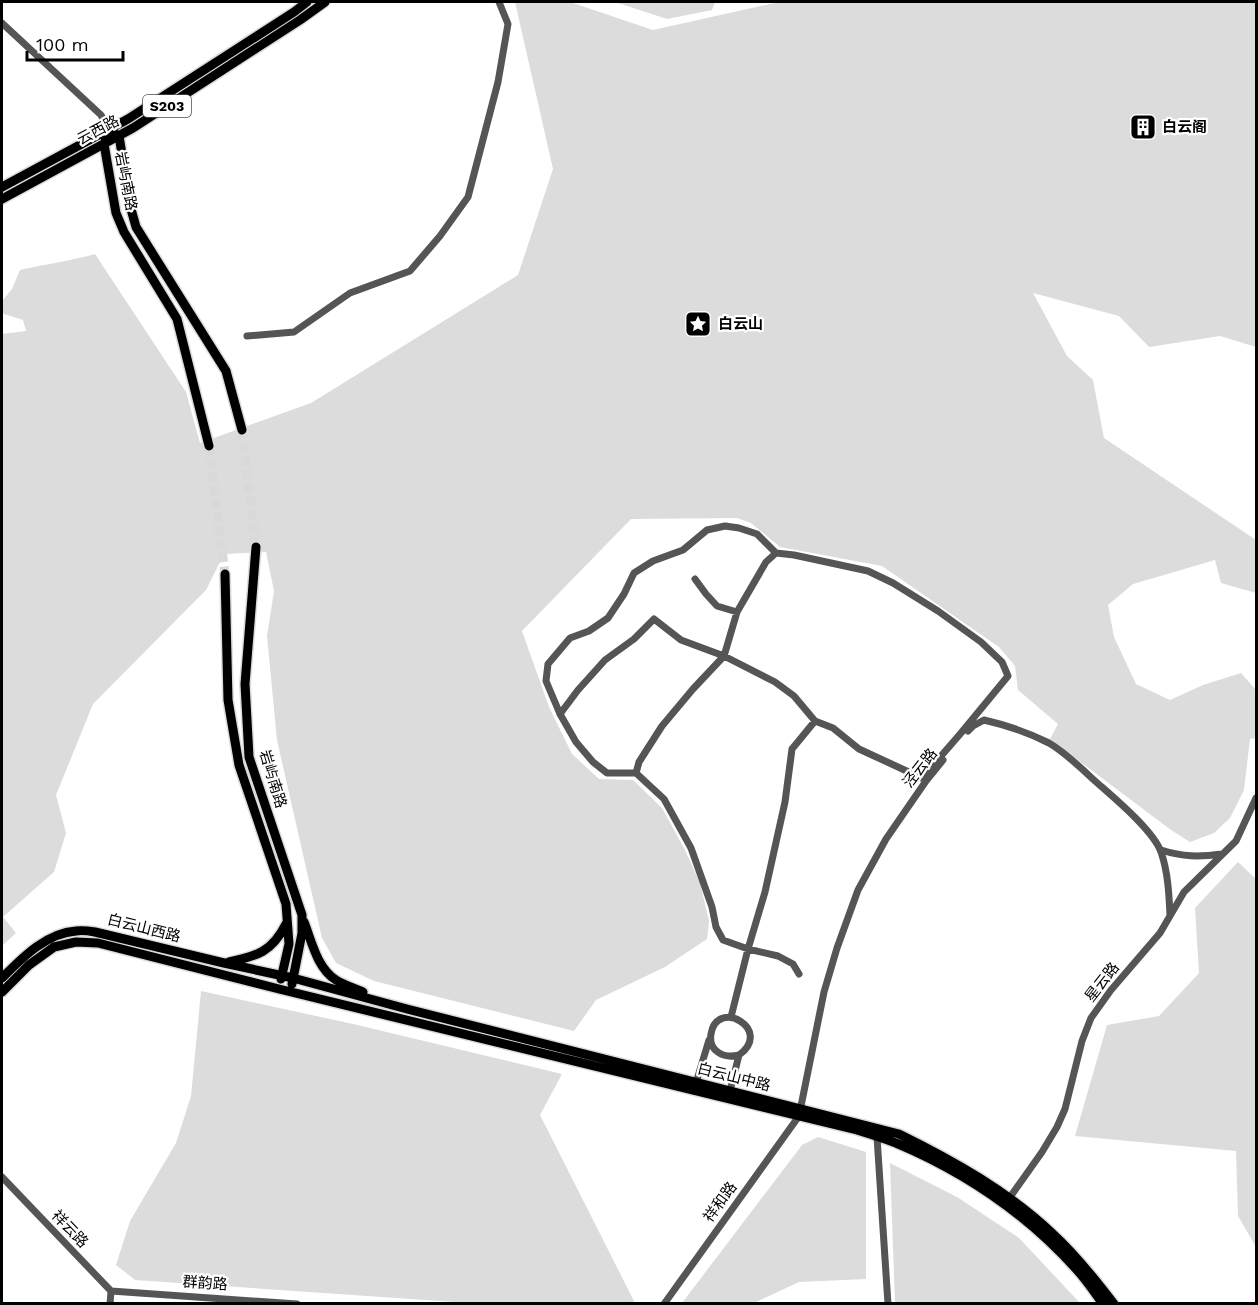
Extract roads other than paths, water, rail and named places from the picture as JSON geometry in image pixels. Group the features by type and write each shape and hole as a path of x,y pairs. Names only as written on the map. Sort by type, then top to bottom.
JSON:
{"main road":[{"name":"云西路","path":"2,187 128,119 308,2"},
{"name":"云西路","path":"2,199 119,136 325,2"},
{"name":"岩屿南路","path":"209,446 177,319 124,232 116,213 104,144 109,130 119,136 136,227 226,370 242,430"},
{"name":"岩屿南路","path":"256,547 245,684 249,757 302,915 302,933 291,992"},
{"name":"岩屿南路","path":"225,574 228,699 234,741 239,765 286,904 289,944 279,989"},
{"path":"302,915 317,956 326,972 344,984 407,1009"},
{"path":"224,963 254,957 264,952 281,935 288,922"},
{"name":"白云山西路","path":"2,978 24,956 43,942 78,930 114,936 293,978"},
{"name":"白云山西路","path":"2,992 29,965 54,947 76,942 98,943 291,992"},
{"name":"白云山中路","path":"293,978 730,1091 894,1142 1007,1201 1079,1272 1103,1304"},
{"name":"白云山中路","path":"291,992 800,1113 899,1134 936,1152 1054,1235 1087,1269 1114,1304"}],"street":[{"path":"247,336 294,332 350,293 410,271 440,236 468,197 498,82 508,24 499,2"},
{"path":"2,23 101,115 109,130"},
{"path":"560,714 605,660 634,639 654,619 681,640 724,656 775,682 794,696 815,721 833,728 859,748 924,779 1008,676 1002,662 981,642 938,611 893,583 868,571 776,553 757,534 725,526 707,530 683,550 653,561 634,573 624,594 608,618 589,632 570,638 549,664 546,681 560,714 576,742 593,762 607,773 636,773 664,799 691,848 712,907 716,927 723,940 778,956 793,964 799,974"},
{"path":"636,773 639,762 662,726 693,688 724,656 737,612 766,561 776,553"},
{"path":"695,579 717,606 737,612"},
{"name":"泾云路","path":"800,1113 824,992 858,890 886,839 924,779 973,726 984,720 1007,726 1050,744 1124,807 1152,836 1161,850 1168,880 1170,915"},
{"path":"731,1017 765,892 785,802 792,749 815,721"},
{"name":"星云路","path":"1007,1201 1042,1152 1065,1109 1082,1041 1091,1018 1111,990 1160,933 1184,892 1236,841 1257,798"},
{"path":"1161,850 1178,855 1202,857 1222,854"},
{"path":"696,1083 711,1031 714,1025 725,1018 738,1018 750,1033 748,1046 739,1055 732,1057 715,1050 710,1037"},
{"path":"730,1091 739,1055"},
{"name":"祥和路","path":"663,1304 800,1113"},
{"path":"877,1137 888,1304"},
{"name":"祥云路","path":"2,1178 111,1291"},
{"path":"111,1291 111,1304"},
{"name":"群韵路","path":"111,1291 297,1304"}],"tunnel":[{"path":"242,430 256,547"},
{"path":"209,446 225,574"}],"place":[{"name":"白云阁","path":"1143,127"},
{"name":"白云山","path":"698,324"}]}
